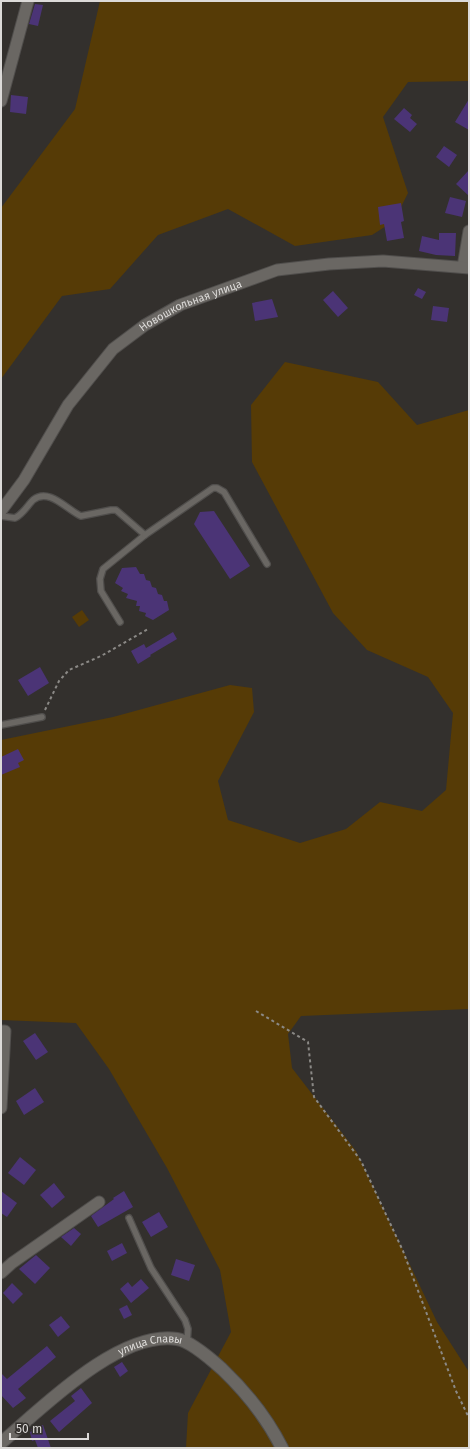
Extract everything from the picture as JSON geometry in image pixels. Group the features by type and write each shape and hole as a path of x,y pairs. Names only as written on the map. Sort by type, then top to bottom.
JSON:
{"street":[{"path":"1,101 28,1"},
{"path":"466,268 469,231"},
{"name":"Новошкольная улица","path":"1,511 24,480 68,405 113,348 145,325 180,306 277,270 329,264 383,261 466,268"},
{"path":"1,1031 5,1031 1,1108"},
{"path":"1,1273 12,1263 99,1202"},
{"name":"улица Славы","path":"1,1443 80,1377 123,1350 151,1340 178,1339 205,1354 240,1386 273,1429 282,1448"}],"lane":[{"path":"120,622 101,590 100,579 103,569 145,535 213,488 217,488 224,492 267,564"},
{"path":"1,516 15,518 34,500 41,496 48,496 81,516 116,510 145,535"},
{"path":"1,725 42,717"},
{"path":"129,1218 151,1268 185,1320 188,1329 187,1344"}],"path":[{"path":"42,717 56,687 69,670 101,656 148,629"},
{"path":"256,1011 308,1042 314,1097 361,1161 403,1251 456,1392 469,1418"}],"shaded area":[{"path":"100,1 469,1 469,81 408,82 383,117 408,193 394,221 372,235 295,246 228,209 158,235 110,289 62,296 1,379 1,208 75,109"},
{"path":"285,362 378,382 417,425 469,410 469,1009 301,1016 288,1034 292,1068 356,1151 437,1322 469,1372 469,1448 186,1448 188,1413 231,1332 220,1270 167,1168 109,1069 76,1023 1,1020 1,740 113,717 230,685 252,688 254,712 218,781 228,820 300,843 346,829 380,802 422,811 446,790 453,713 428,677 367,650 333,613 252,462 251,405"},
{"path":"82,610 89,620 79,627 72,617"}],"building":[{"path":"35,4 43,5 38,26 29,24"},
{"path":"11,95 28,97 26,114 10,112"},
{"path":"469,99 469,130 455,122"},
{"path":"404,108 412,115 410,118 417,124 410,132 394,119"},
{"path":"444,146 457,155 449,167 436,157"},
{"path":"469,170 469,196 456,184"},
{"path":"450,197 466,201 462,217 445,213"},
{"path":"401,203 404,221 401,222 404,238 387,241 384,224 380,225 378,207"},
{"path":"439,233 456,233 455,256 436,255 419,251 422,236 439,240"},
{"path":"418,288 426,292 422,299 414,295"},
{"path":"333,291 348,308 338,317 323,300"},
{"path":"272,299 278,317 255,321 252,303"},
{"path":"433,306 449,308 447,322 431,320"},
{"path":"214,511 250,566 230,579 194,524 200,512"},
{"path":"136,567 140,574 144,574 146,580 150,581 152,587 156,588 158,594 162,595 164,601 167,601 169,610 153,620 145,616 146,613 139,611 140,606 136,606 137,601 126,598 128,594 121,591 123,588 115,583 122,568"},
{"path":"173,632 177,639 138,664 131,651 144,644 146,648"},
{"path":"40,667 49,683 28,696 18,680"},
{"path":"18,749 24,760 18,763 20,767 1,775 1,757"},
{"path":"35,1033 48,1052 36,1060 23,1041"},
{"path":"35,1088 44,1102 24,1115 16,1101"},
{"path":"20,1157 36,1170 24,1185 8,1173"},
{"path":"54,1183 65,1197 52,1208 40,1195"},
{"path":"1,1191 17,1203 7,1217 1,1213"},
{"path":"124,1191 133,1207 98,1227 91,1216"},
{"path":"159,1212 168,1227 151,1237 142,1222"},
{"path":"74,1228 81,1234 71,1246 61,1237"},
{"path":"122,1243 127,1253 112,1261 107,1251"},
{"path":"36,1255 50,1268 35,1284 19,1269"},
{"path":"176,1259 195,1265 189,1281 171,1275"},
{"path":"141,1279 149,1288 131,1303 120,1289 128,1282 132,1287"},
{"path":"12,1283 23,1294 13,1304 3,1293"},
{"path":"127,1305 132,1315 124,1319 119,1309"},
{"path":"61,1316 70,1327 58,1337 49,1325"},
{"path":"47,1346 56,1357 18,1389 26,1398 13,1408 1,1395 1,1373 7,1379"},
{"path":"122,1362 128,1371 120,1377 114,1367"},
{"path":"81,1388 92,1403 59,1432 50,1421 75,1401 71,1396"},
{"path":"43,1425 51,1448 38,1448 35,1440 32,1441 30,1432 32,1431 31,1429"}]}
